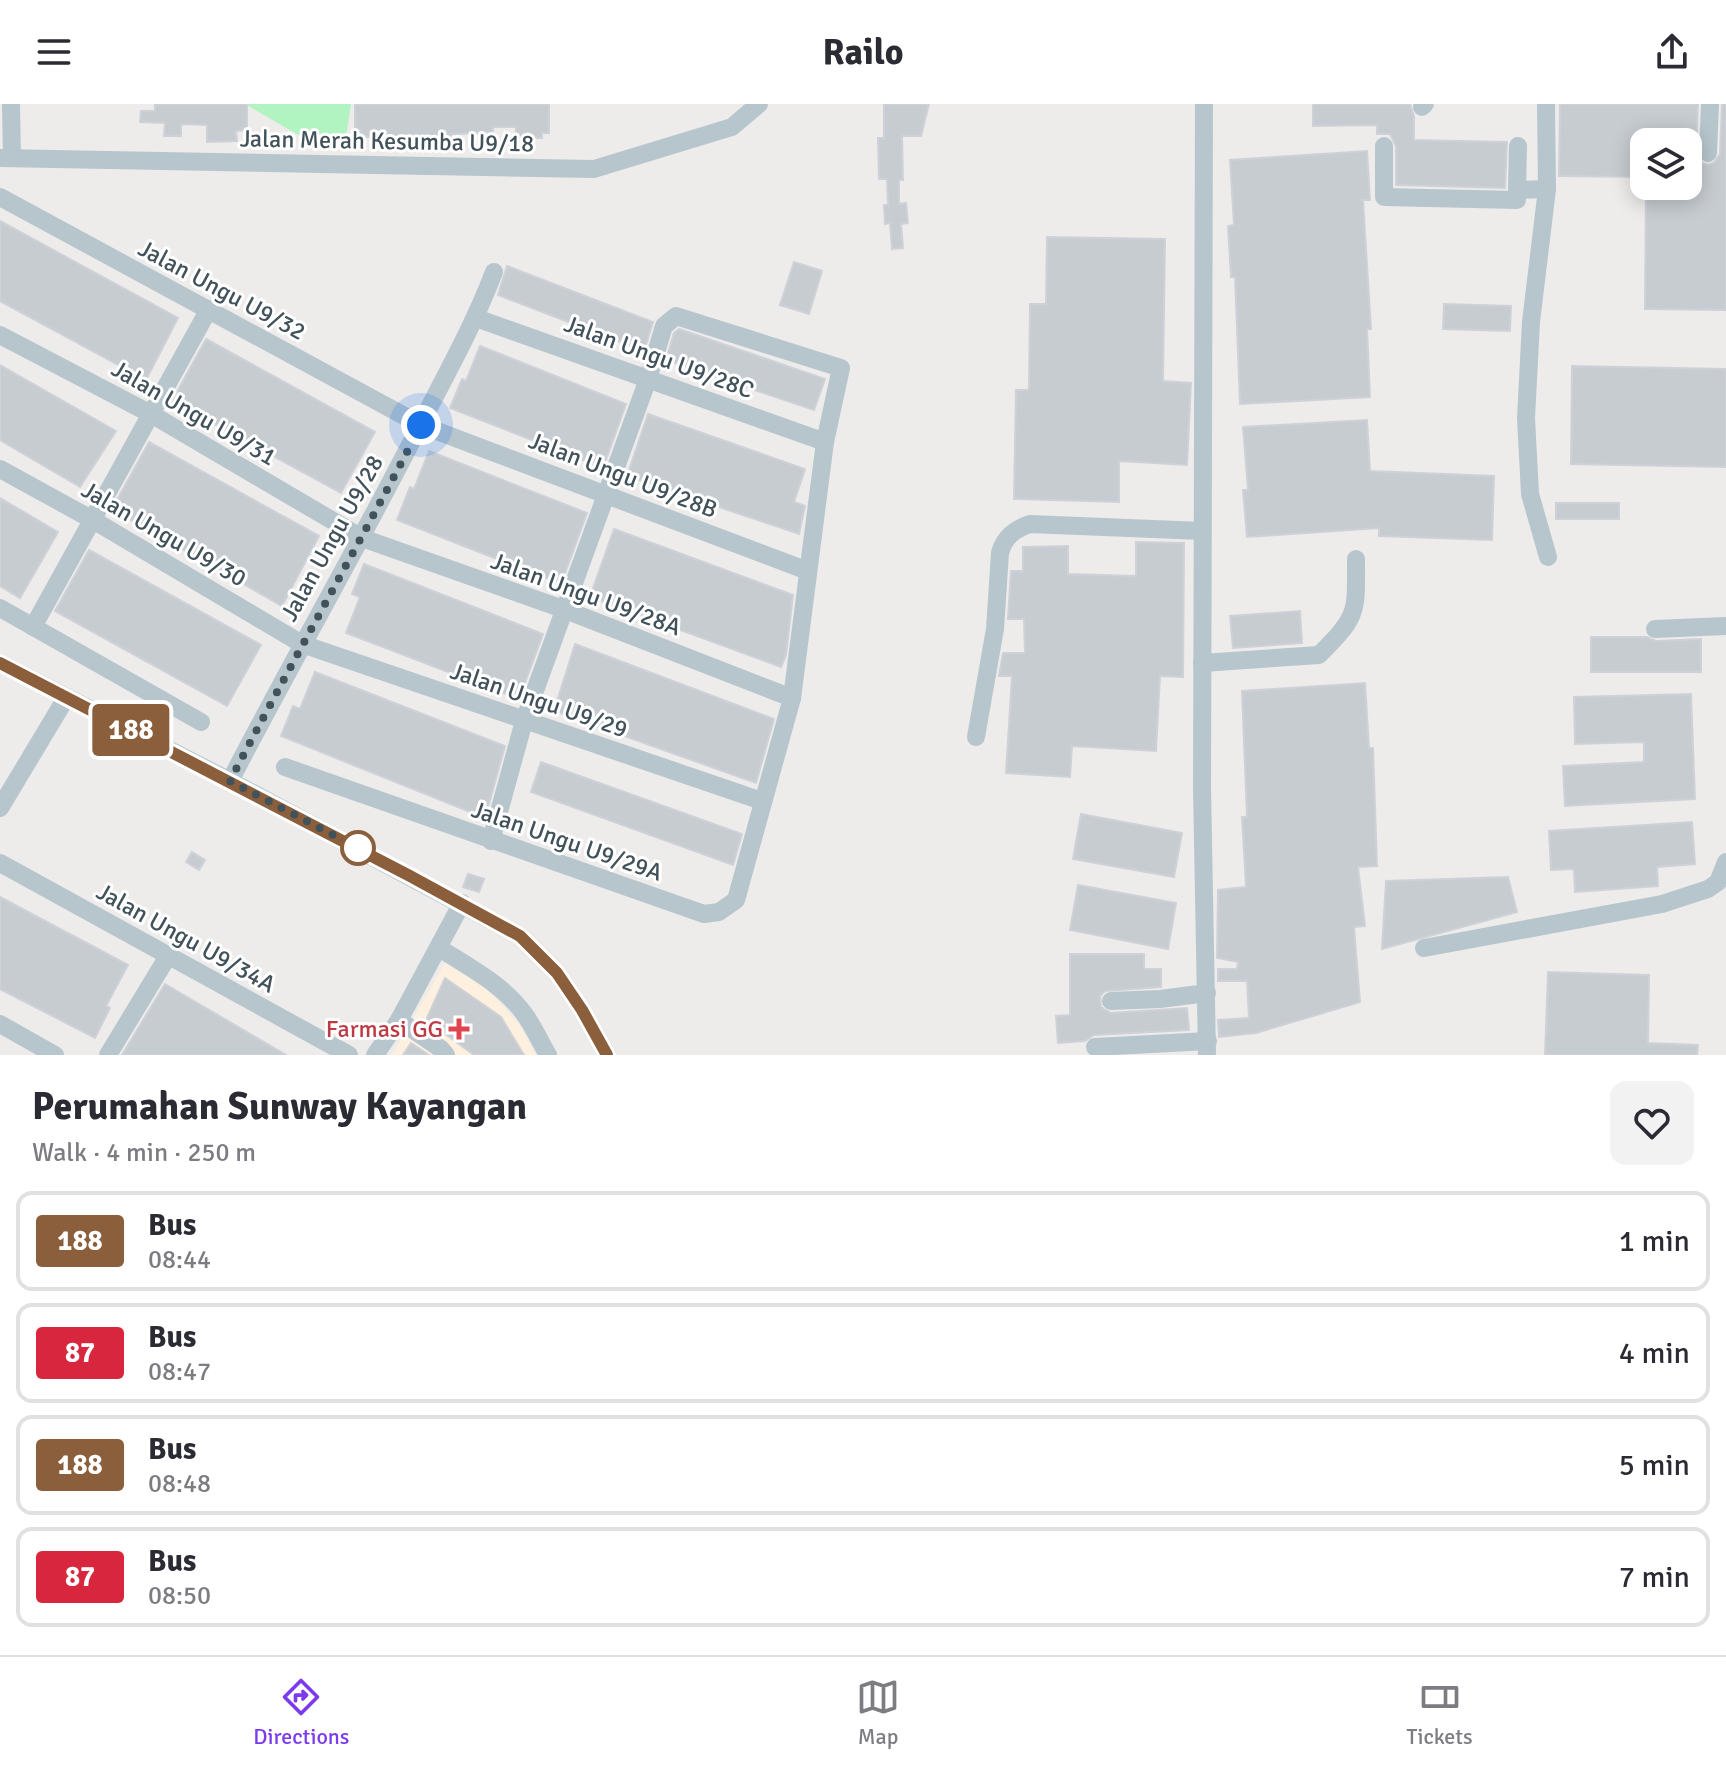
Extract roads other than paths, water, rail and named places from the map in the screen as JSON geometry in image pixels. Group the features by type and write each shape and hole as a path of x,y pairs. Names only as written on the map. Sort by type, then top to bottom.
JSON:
{"street":[{"path":"6,158 11,104"},
{"name":"Jalan Merah Kesumba U9/18","path":"6,158 594,169 732,127 759,104"},
{"path":"1095,1047 1144,1050 1208,1048 1202,787 1204,104"},
{"path":"1546,104 1547,189 1531,322 1526,418 1530,494 1548,557"},
{"path":"1708,153 1710,104"},
{"path":"1384,146 1384,197 1517,200 1518,146"},
{"path":"1517,190 1547,189"},
{"name":"Jalan Ungu U9/32","path":"0,197 421,425"},
{"name":"Jalan Ungu U9/28","path":"230,781 421,425 476,318 494,272"},
{"path":"33,627 209,309"},
{"name":"Jalan Ungu U9/29A","path":"285,767 704,914 719,912 736,900 792,698 825,442 841,368 676,316 664,326 648,379"},
{"name":"Jalan Ungu U9/28C","path":"476,318 825,442"},
{"name":"Jalan Ungu U9/31","path":"0,335 151,414 362,538"},
{"path":"491,841 524,721 648,379"},
{"name":"Jalan Ungu U9/28B","path":"421,425 808,571"},
{"name":"Jalan Ungu U9/30","path":"0,469 93,520 302,644"},
{"path":"976,737 995,629 1000,553 1016,529 1030,524 1202,531"},
{"name":"Jalan Ungu U9/28A","path":"362,538 563,609 792,698"},
{"path":"1202,663 1319,655 1347,627 1356,607 1356,559"},
{"path":"0,608 201,722"},
{"path":"1655,629 1726,626"},
{"name":"Jalan Ungu U9/29","path":"302,644 762,801"},
{"path":"0,663 230,781 520,936 557,973 607,1055"},
{"path":"0,808 66,698"},
{"path":"1424,948 1662,904 1708,889 1718,882 1726,862"},
{"name":"Jalan Ungu U9/34A","path":"0,863 349,1055"},
{"path":"375,1055 399,1020 462,903"},
{"path":"439,948 494,983 511,999 525,1015 548,1055"},
{"path":"108,1055 168,956"},
{"path":"1111,1001 1207,993"},
{"path":"399,1020 446,1055"},
{"path":"0,1024 55,1055"}],"place":[{"name":"Farmasi GG","path":"459,1029"}]}
